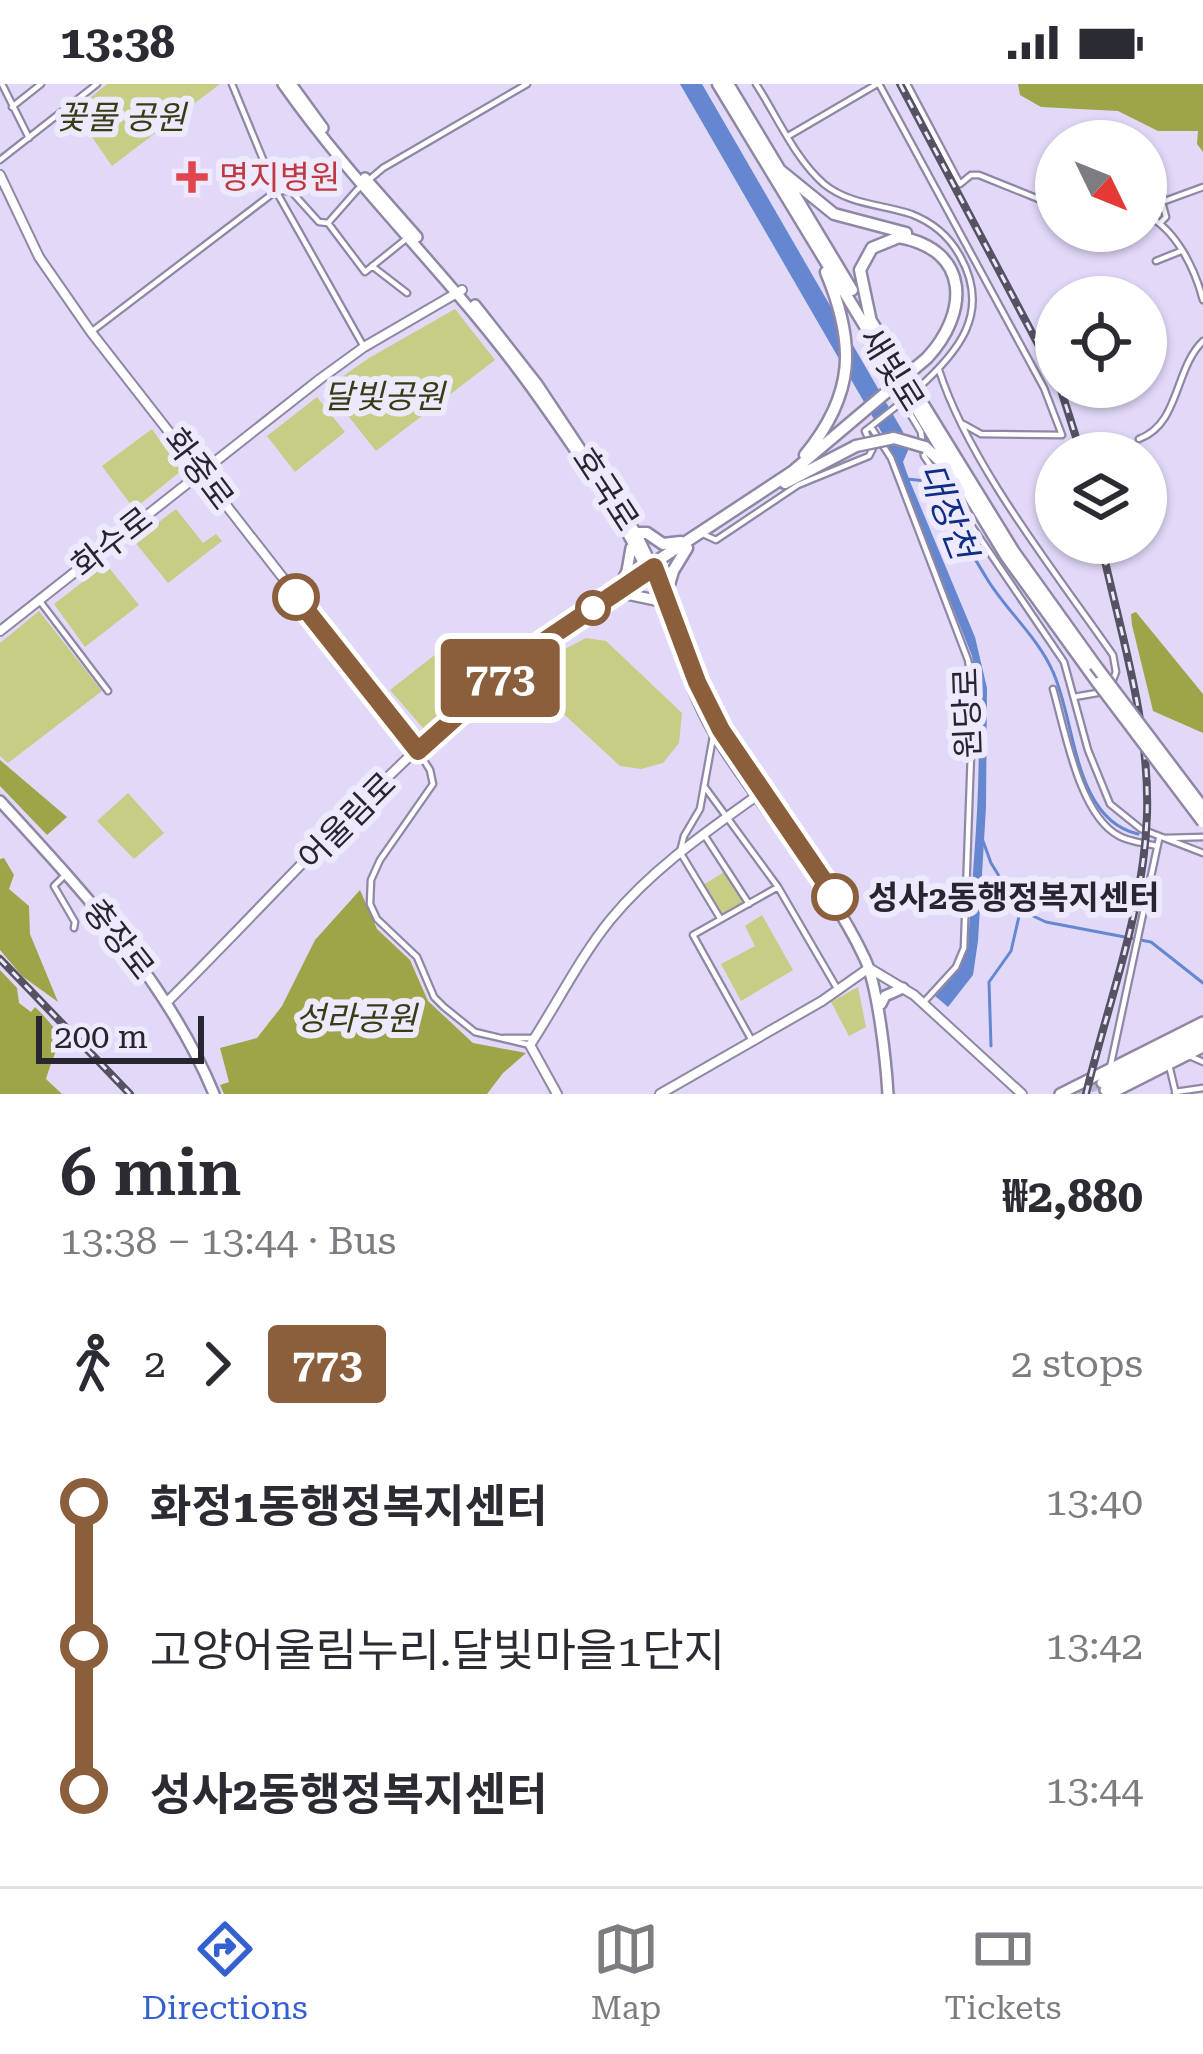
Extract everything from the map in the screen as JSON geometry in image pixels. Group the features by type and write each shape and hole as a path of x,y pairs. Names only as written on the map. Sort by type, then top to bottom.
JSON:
{"highway":[{"name":"새빛로","path":"718,84 897,379"},
{"name":"새빛로","path":"728,84 872,322 909,404 1006,556 1203,822"},
{"path":"776,167 834,214 922,238 947,258 962,296 955,330 930,361 897,379"},
{"path":"768,494 927,358 952,326 957,296 943,259 928,246 899,237 872,248 860,270 872,322"},
{"path":"792,472 831,420 847,362 839,304 817,249"},
{"name":"새빛로","path":"909,404 1203,808"},
{"path":"651,569 849,428"},
{"path":"633,537 647,533 663,544 686,545 856,446 893,438 925,447 961,480"},
{"path":"663,598 686,545"}],"main road":[{"name":"호국로","path":"287,84 408,237 460,292"},
{"name":"화중로","path":"0,175 39,256 91,332 418,751"},
{"name":"호국로","path":"365,182 537,384 633,537 721,730 872,970 891,1094"},
{"name":"화수로","path":"0,631 364,347 460,292"},
{"path":"633,537 617,592 663,598"},
{"name":"어울림로","path":"167,1002 418,751 531,650 651,569"},
{"name":"호국로","path":"663,598 689,683 714,731 760,793"},
{"path":"557,1094 532,1042 613,916 703,832 760,793"},
{"name":"충장로","path":"0,801 123,940 167,1002 214,1094"},
{"name":"호국로","path":"872,970 891,1094"},
{"path":"661,1094 872,970 923,1003 1022,1094"},
{"path":"880,1004 903,988"},
{"path":"1060,1094 1110,1069 1203,1034"},
{"path":"1111,1090 1187,1055 1203,1034"},
{"path":"1111,1090 1203,1034"}],"street":[{"path":"2,84 29,138"},
{"path":"11,108 40,84"},
{"path":"0,160 97,84"},
{"path":"232,84 276,191 364,347"},
{"path":"328,223 365,182 527,84"},
{"path":"705,535 716,540 798,485 869,456 873,448 865,431 909,404 940,370 974,308 973,288 942,231 912,215 863,204 826,186 808,167 756,84"},
{"path":"790,135 878,84 988,281 1044,388 1062,435 981,434 963,424"},
{"path":"907,84 960,184 979,175 1035,198"},
{"path":"265,165 319,222 328,223 365,272 408,237"},
{"path":"1167,200 1203,188"},
{"path":"91,332 276,191 291,191"},
{"path":"942,231 952,216"},
{"path":"1167,231 1198,277 1203,300"},
{"path":"1156,261 1181,251"},
{"path":"372,266 407,293"},
{"path":"973,288 988,281"},
{"path":"1156,432 1180,386 1182,370 1203,341"},
{"path":"940,370 963,424 1018,518 1113,655 1116,672 1111,686 1101,694 1074,698"},
{"path":"909,404 921,432 924,456 1064,662 1099,784 1110,804 1158,842 1203,837"},
{"name":"원당로","path":"873,427 891,458 961,639 972,685 964,948 956,967 923,1003"},
{"path":"39,600 108,691"},
{"path":"1053,689 1096,815 1119,836 1203,854"},
{"path":"714,731 697,819 684,836 680,852 721,920"},
{"path":"418,751 433,784 380,860 371,880 370,904 377,919 416,958 434,997 475,1032 532,1042"},
{"path":"704,786 778,887 838,990"},
{"path":"703,832 749,904"},
{"path":"1110,1069 1158,842"},
{"path":"66,874 53,886 74,928"},
{"path":"753,1042 693,935 778,887"},
{"path":"1187,1055 1203,1062"},
{"path":"1169,1065 1176,1093 1203,1088"}],"green space":[{"name":"꽃물 공원","path":"107,84 220,84 112,166 74,111"},
{"path":"1018,84 1203,84 1203,152 1197,144 1198,131 1167,131 1167,120 1136,120 1118,111 1041,107 1020,95"},
{"name":"달빛공원","path":"455,309 495,360 376,451 326,388"},
{"path":"317,397 345,432 295,472 267,436"},
{"path":"152,429 181,471 134,509 102,466"},
{"path":"176,509 203,543 216,534 222,541 168,583 134,541"},
{"path":"106,564 139,605 85,647 54,604"},
{"path":"39,611 102,691 8,763 0,756 0,643"},
{"path":"1136,612 1203,694 1203,733 1153,711 1132,625 1131,614"},
{"path":"586,638 606,641 682,713 679,743 663,763 641,769 620,766 554,705 546,688 547,673 559,652"},
{"path":"450,643 479,678 423,728 390,690"},
{"path":"0,760 67,817 47,835 0,786"},
{"path":"128,793 164,833 134,859 97,821"},
{"path":"4,858 14,875 9,889 29,906 30,934 58,1002 22,976 0,950 0,859"},
{"path":"724,872 744,902 722,916 703,885"},
{"name":"성라공원","path":"360,890 377,929 410,960 428,1001 473,1043 526,1053 487,1094 224,1094 220,1085 229,1082 220,1048 257,1038 282,1006 315,940"},
{"path":"762,915 793,970 741,1001 721,964 755,946 745,926"},
{"path":"0,970 17,988 19,1003 31,1012 35,1007 57,1034 46,1079 62,1094 0,1094"},
{"path":"858,987 866,1027 849,1036 831,1002"}],"water":[{"path":"680,84 702,84 902,430 910,446 903,462 975,637 987,688 978,941 973,975 948,1007 935,996 957,972 968,947 979,764 972,656 886,440"}],"waterway":[{"name":"대장천","path":"907,479 926,481 989,582 1040,648 1061,693 1089,789 1117,825 1138,834"},
{"path":"983,841 1020,910 1046,922 1151,942 1203,983"},
{"path":"991,1046 989,982 1011,951 1020,912"}],"tunnel":[{"path":"1078,1094 1102,1083"}],"railway":[{"path":"900,84 1035,338"},
{"path":"1067,408 1074,432"},
{"path":"1086,1094 1132,921 1147,815 1139,712 1106,564"},
{"path":"0,959 130,1094"}],"bus line":[{"name":"773","path":"296,597 418,751 531,650 654,567 697,682 721,730 835,897"}],"place":[{"name":"명지병원","path":"192,177"},
{"name":"성사2동행정복지센터","path":"835,897"}]}
